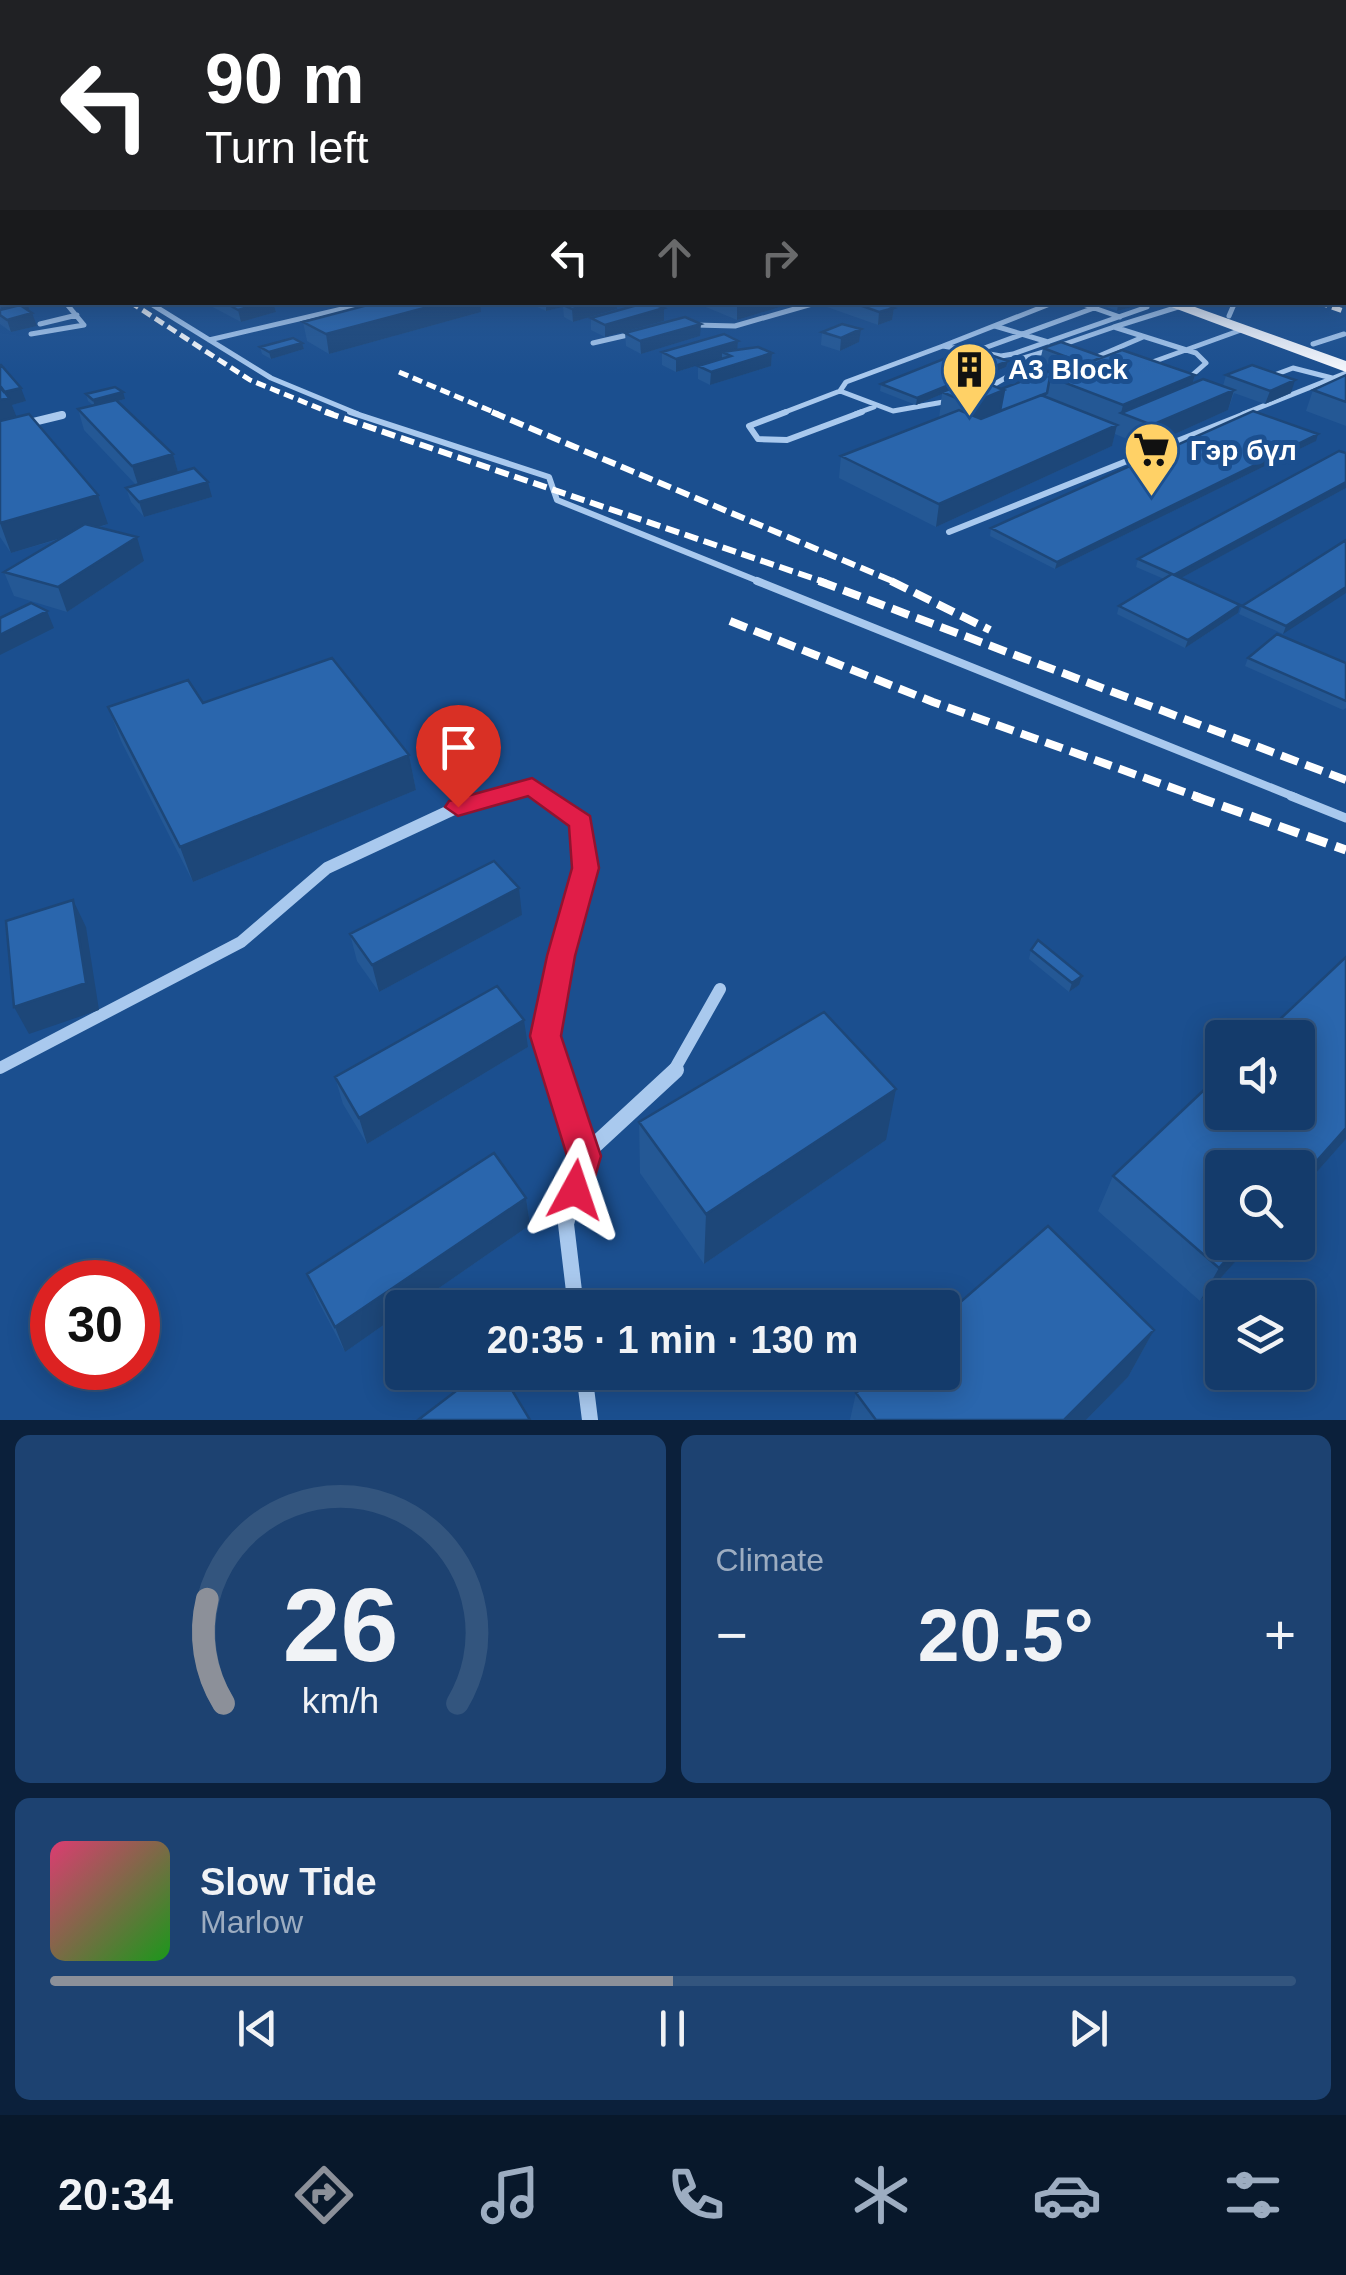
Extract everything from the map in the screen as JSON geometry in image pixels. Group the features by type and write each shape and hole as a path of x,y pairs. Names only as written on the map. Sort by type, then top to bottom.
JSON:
{"highway":[{"path":"1181,305 1346,370"},
{"path":"1190,305 1232,309 1346,356"}],"street":[{"path":"0,430 62,414"},
{"path":"0,1068 241,942 328,868 458,807 532,786 581,822 586,868 561,956 546,1036 584,1156"},
{"path":"574,1290 566,1224 584,1156 679,1068 720,989"},
{"path":"586,1390 590,1420"}],"lane":[{"path":"31,334 84,325 68,305"},
{"path":"153,305 271,378 321,402 549,477 557,500 1346,818"},
{"path":"209,340 359,305"},
{"path":"687,324 736,326 809,305"},
{"path":"874,407 787,440 758,439 748,426 840,391 846,382 1047,305"},
{"path":"1086,305 1120,317"},
{"path":"943,346 1013,354 1146,307 1143,305"},
{"path":"979,392 1007,378 1017,360 1176,305"},
{"path":"975,351 1094,308"},
{"path":"40,324 77,315"},
{"path":"993,325 1048,342"},
{"path":"1114,328 1196,353 1206,364 1188,379 1175,382"},
{"path":"1141,366 1242,330"},
{"path":"593,343 640,332"},
{"path":"1312,344 1344,334"},
{"path":"1108,366 1090,360 1143,336"},
{"path":"1055,348 1073,354"},
{"path":"1265,379 1293,368 1332,378"},
{"path":"949,532 1346,370"},
{"path":"840,391 893,413 962,397"}],"building":[{"path":"20,305 32,313 7,320 0,315 0,310"},
{"path":"229,305 255,305 238,310"},
{"path":"368,305 436,305 326,334 303,322"},
{"path":"637,305 664,308 605,325 591,318"},
{"path":"859,305 894,308 879,312"},
{"path":"685,317 701,324 640,341 625,333"},
{"path":"842,324 861,329 841,338 822,332"},
{"path":"724,334 738,341 676,359 662,352"},
{"path":"293,338 302,343 269,352 260,347"},
{"path":"1061,342 1103,357 1085,364 1043,348"},
{"path":"758,347 772,353 711,372 698,366 731,356 722,352"},
{"path":"971,348 1008,361 917,398 881,384"},
{"path":"1122,350 1195,375 1123,405 1050,377"},
{"path":"0,365 21,388 4,392 0,387"},
{"path":"1252,365 1295,380 1270,391 1226,375"},
{"path":"1061,367 1068,370 1050,377 1047,393 1000,411 1004,390 1001,389"},
{"path":"1346,375 1346,402 1313,390"},
{"path":"976,379 1004,390 970,404 942,392"},
{"path":"1203,379 1234,390 1152,425 1121,413"},
{"path":"1,387 9,398 0,400"},
{"path":"115,387 123,392 93,400 86,394"},
{"path":"1041,395 1117,425 939,504 841,456 959,410 981,419"},
{"path":"116,400 173,454 132,466 78,409"},
{"path":"1253,411 1318,434 1057,562 991,528"},
{"path":"29,414 98,495 0,523 0,421"},
{"path":"1339,451 1346,453 1346,482 1174,575 1240,605 1188,640 1119,606 1172,574 1138,559"},
{"path":"194,468 208,482 139,502 126,488"},
{"path":"85,524 137,537 58,587 4,572"},
{"path":"1346,540 1346,587 1286,626 1242,606"},
{"path":"31,603 47,611 0,635 0,618"},
{"path":"1277,634 1346,663 1346,701 1248,658"},
{"path":"332,658 409,755 180,847 108,707 188,680 203,703"},
{"path":"494,861 519,888 372,965 350,934"},
{"path":"73,900 86,983 14,1007 6,921"},
{"path":"1038,940 1082,976 1072,983 1031,950"},
{"path":"1346,957 1346,1128 1315,1163 1315,1150 1205,1150 1205,1256 1113,1176 1205,1089 1205,1130 1315,1130 1315,1020 1279,1020"},
{"path":"497,986 524,1020 359,1118 335,1077"},
{"path":"824,1012 896,1089 706,1214 639,1122"},
{"path":"494,1153 526,1198 335,1327 307,1274"},
{"path":"1048,1226 1154,1330 1064,1420 876,1420 856,1393 859,1390 960,1390 960,1302"},
{"path":"1210,1260 1226,1260 1219,1268"},
{"path":"457,1390 512,1390 530,1420 418,1420"}],"railway":[{"path":"135,305 250,380 333,414"},
{"path":"1326,305 1346,312"},
{"path":"399,372 498,414"},
{"path":"325,412 827,583"},
{"path":"492,412 897,583"},
{"path":"819,581 1346,780"},
{"path":"891,581 990,630"},
{"path":"730,621 933,702 1201,798"},
{"path":"1194,796 1346,850"}],"place":[{"name":"A3 Block","path":"969,418"},
{"name":"Гэр бүл","path":"1151,499"}],"route":[{"path":"458,807 532,786 581,822 586,868 561,956 546,1036 584,1156 575,1190"}]}
